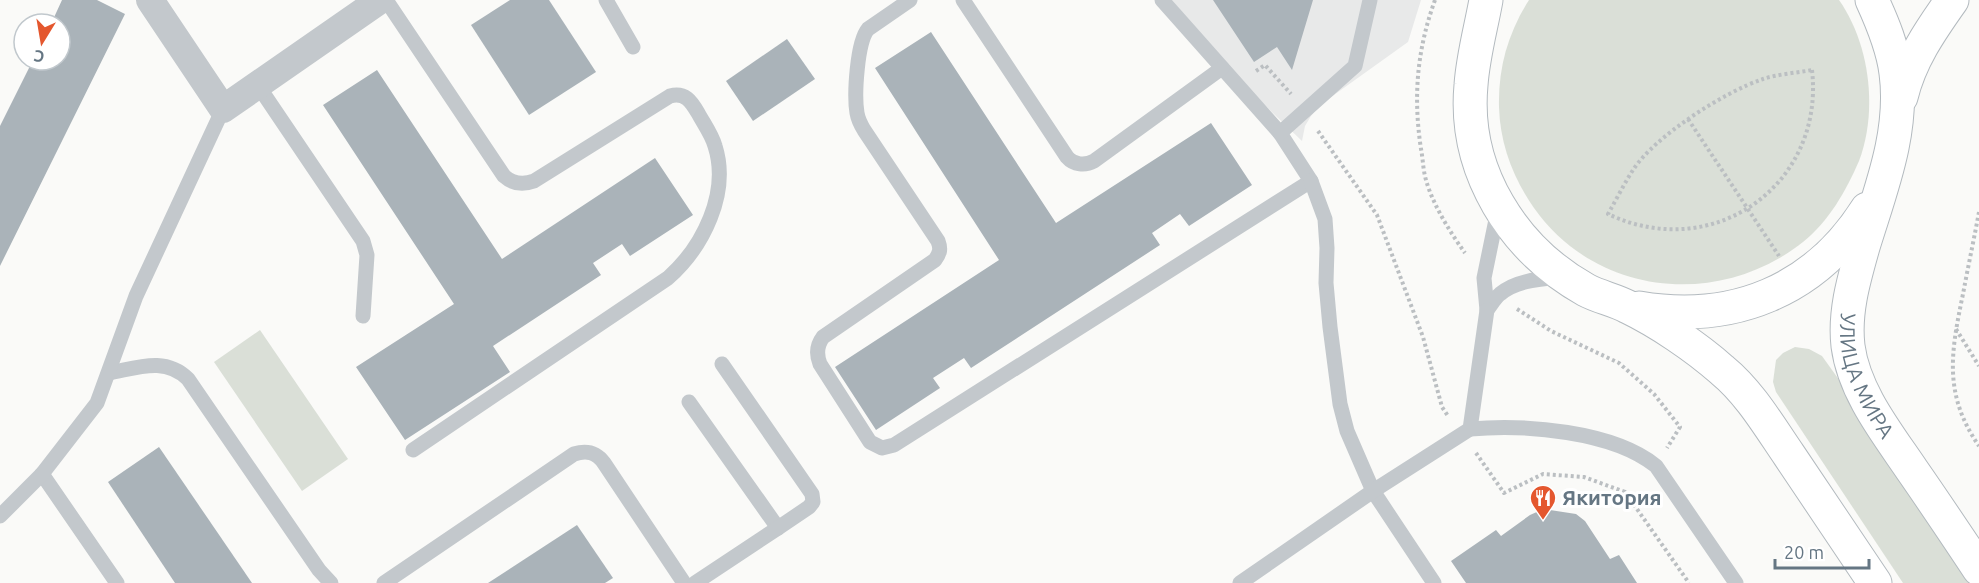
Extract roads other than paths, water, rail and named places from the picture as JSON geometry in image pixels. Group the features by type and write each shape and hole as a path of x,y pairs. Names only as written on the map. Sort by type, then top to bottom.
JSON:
{"main road":[{"name":"УЛИЦА МИРА","path":"1486,0 1470,86 1472,128 1481,168 1498,207 1523,241 1542,260 1589,291 1628,306 1667,313 1709,312 1750,304 1789,287 1823,262 1852,232 1875,197 1890,158"},
{"name":"УЛИЦА МИРА","path":"1477,44 1495,0"},
{"name":"УЛИЦА МИРА","path":"1872,0 1887,32 1896,74 1897,116 1890,158 1853,280 1848,314 1848,347 1858,381 1877,418 1979,569"},
{"path":"1897,116 1905,82 1916,56 1952,0"},
{"name":"УЛИЦА МИРА","path":"1628,306 1692,346 1724,371 1755,405 1875,583"}],"street":[{"path":"150,0 224,109 380,0"}],"lane":[{"path":"386,0 509,181 523,184 534,181 670,96 676,95 688,98 693,104 714,143 718,157 717,190 707,226 696,248 682,266 668,278 413,450"},
{"path":"606,0 633,47"},
{"path":"910,0 864,34 859,51 857,112 864,130 938,241 939,254 935,260 823,336 818,349 820,364 870,442 882,448 894,445 1311,181"},
{"path":"963,0 1067,158 1077,164 1089,164 1094,161 1222,68"},
{"path":"1162,0 1280,133 1311,181 1325,219 1328,248 1326,284 1334,369 1340,404 1353,449 1373,491 1434,583"},
{"path":"1280,133 1355,66 1370,0"},
{"path":"257,84 363,241 367,255 363,316"},
{"path":"0,516 42,474 92,411 102,394 136,296 224,109"},
{"path":"1466,431 1487,310 1484,278 1498,207"},
{"path":"1487,310 1500,294 1515,285 1539,279 1565,277"},
{"path":"695,583 809,507 813,498 722,364"},
{"path":"109,374 160,365 170,366 180,371 188,379 319,570 331,583"},
{"path":"689,402 778,528"},
{"path":"1240,583 1373,491 1466,431 1512,427 1610,442 1645,457 1656,466 1736,583"},
{"path":"384,583 574,454 585,451 600,457 684,583"},
{"path":"42,474 117,583"}],"place":[{"name":"Якитория","path":"1543,521"}]}
